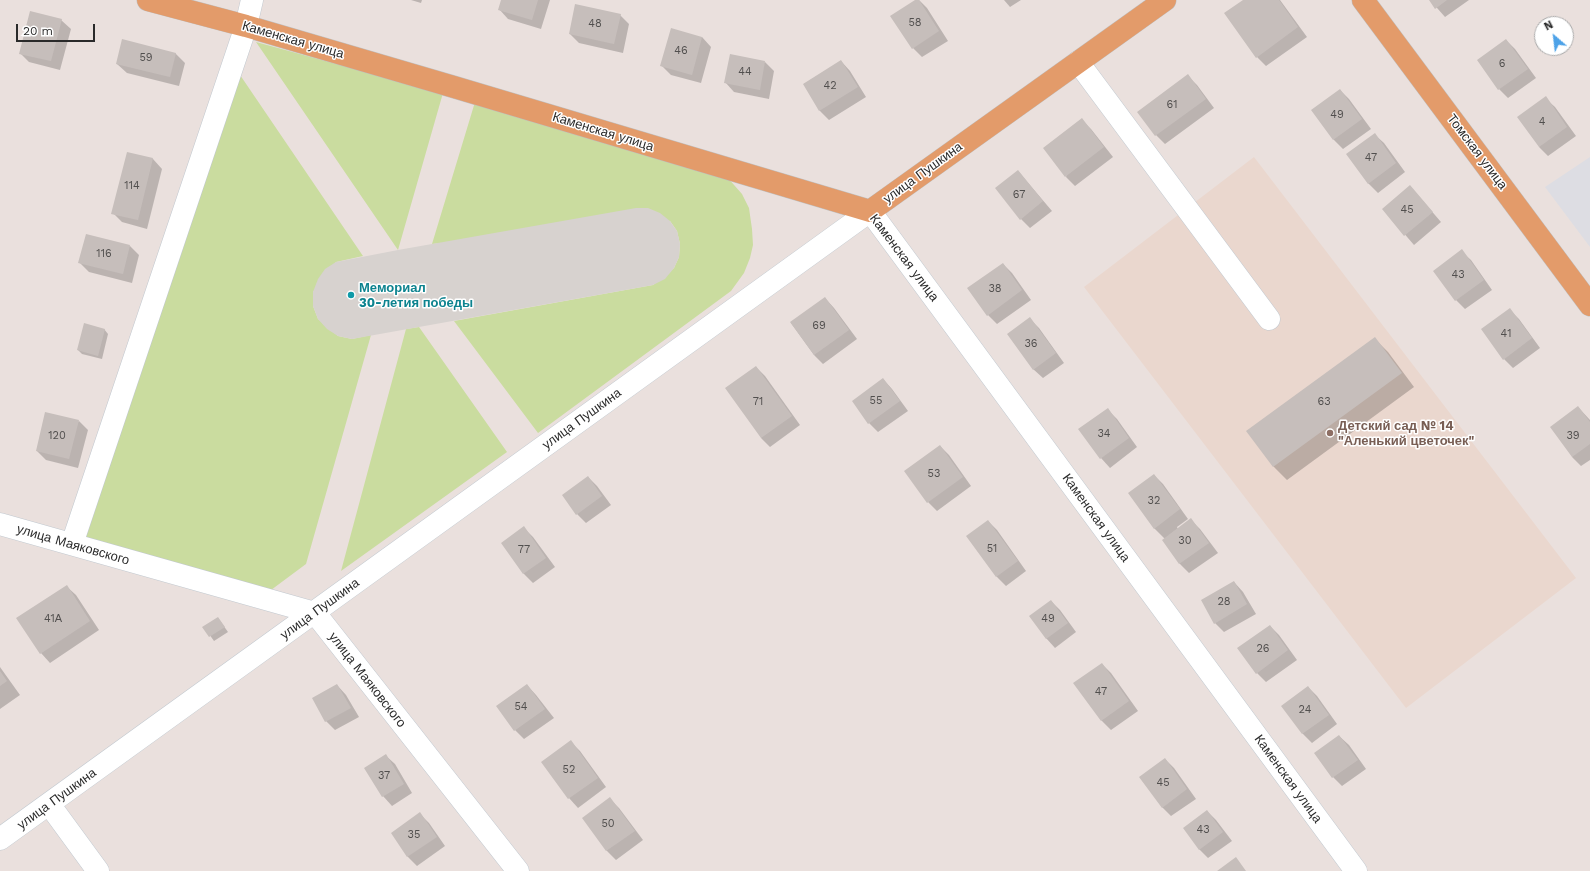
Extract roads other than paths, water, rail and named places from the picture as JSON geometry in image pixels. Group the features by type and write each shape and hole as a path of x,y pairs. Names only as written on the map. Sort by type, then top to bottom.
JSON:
{"main road":[{"name":"Каменская улица","path":"148,0 246,26 870,211"},
{"name":"Томская улица","path":"1363,0 1590,305"},
{"name":"улица Пушкина","path":"870,211 1078,62 1154,3"}],"street":[{"path":"72,544 246,26 252,0"},
{"path":"1078,62 1269,319"},
{"name":"улица Пушкина","path":"0,840 870,211"},
{"name":"Каменская улица","path":"870,211 1356,871"},
{"name":"улица Маяковского","path":"0,524 315,613 518,871"},
{"path":"49,804 98,871"}],"place":[{"name":"Мемориал 30-летия победы","path":"351,295"},
{"name":"Детский сад № 14 \"Аленький цветочек\"","path":"1330,433"}]}
